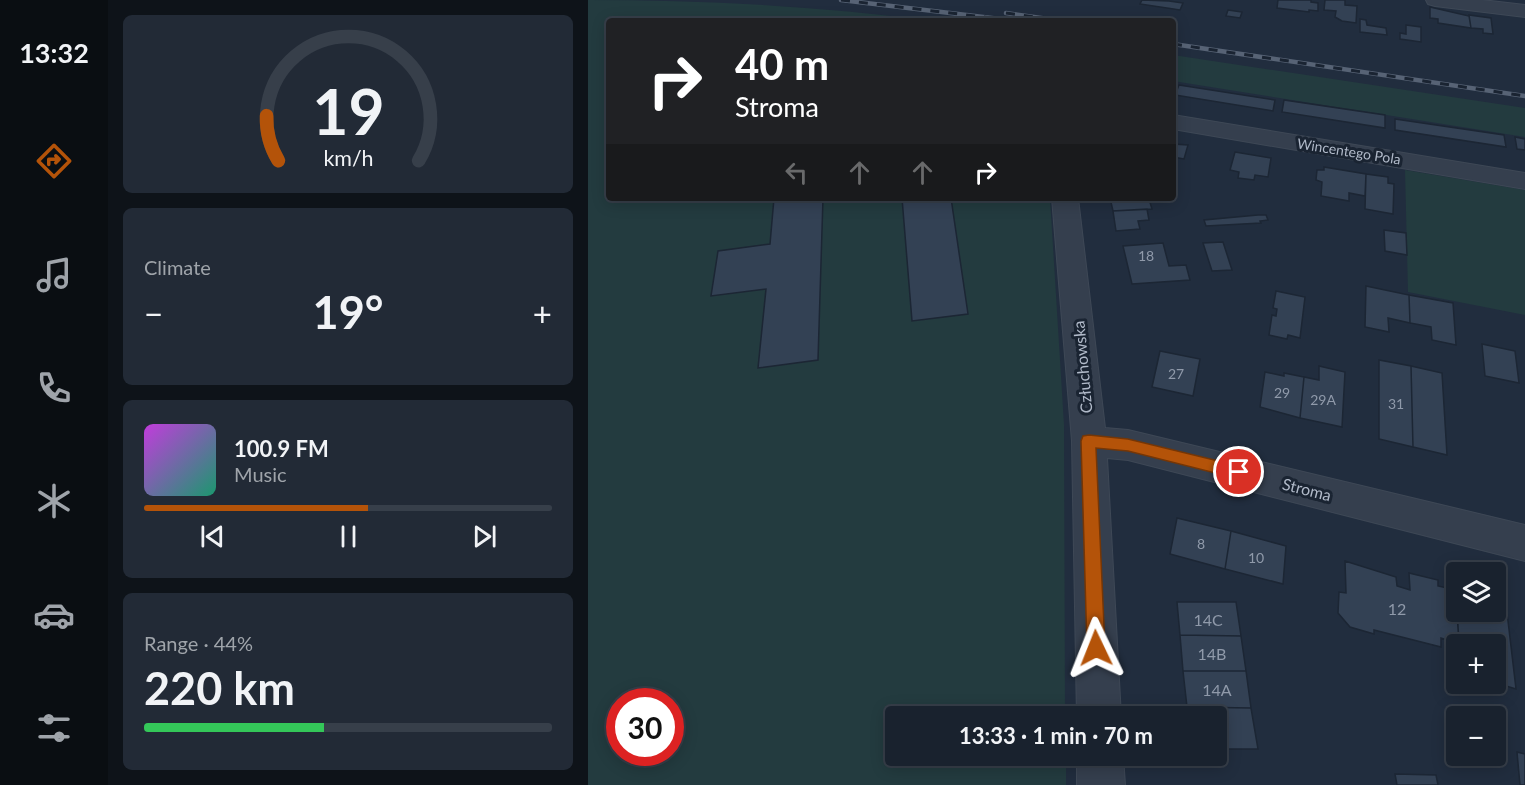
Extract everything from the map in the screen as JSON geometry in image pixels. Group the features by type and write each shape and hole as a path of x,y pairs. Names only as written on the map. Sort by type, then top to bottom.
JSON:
{"street":[{"path":"1435,0 1525,11"},
{"name":"Wincentego Pola","path":"1176,123 1525,181"},
{"name":"Człuchowska","path":"1065,201 1089,441 1099,706"},
{"name":"Stroma","path":"1089,441 1128,445 1525,543"},
{"path":"1100,766 1101,785"}],"green space":[{"path":"588,0 761,5 908,18 606,18 606,201 1050,201 1064,425 1065,706 885,706 885,766 1066,766 1066,785 588,785"},
{"path":"1176,55 1525,108 1525,137 1176,81"},
{"path":"1405,170 1525,190 1525,315 1408,292"}],"building":[{"path":"1142,0 1183,3 1180,10 1140,4"},
{"path":"1278,0 1311,0 1311,2 1318,3 1318,11 1277,8"},
{"path":"1325,0 1345,0 1345,5 1357,6 1356,23 1342,21 1335,17 1336,11 1324,10"},
{"path":"1430,7 1469,16 1471,28 1438,23 1438,19 1430,18"},
{"path":"1228,10 1242,12 1240,18 1226,16"},
{"path":"1469,15 1491,18 1493,34 1483,33 1483,29 1471,28"},
{"path":"1360,19 1366,20 1367,25 1386,28 1387,35 1360,32"},
{"path":"1406,25 1421,27 1421,42 1400,39 1400,33 1406,34"},
{"path":"1179,85 1275,100 1273,111 1176,95"},
{"path":"1284,100 1385,115 1385,128 1282,112"},
{"path":"1395,119 1504,135 1506,147 1395,130"},
{"path":"1515,137 1525,139 1525,150 1517,149"},
{"path":"1176,144 1188,145 1184,159 1176,158"},
{"path":"1235,152 1271,158 1268,177 1255,175 1254,180 1238,178 1239,172 1230,170"},
{"path":"1324,167 1366,174 1365,196 1349,193 1349,201 1321,196 1322,182 1316,180 1317,170 1324,170"},
{"path":"1366,174 1388,177 1388,183 1394,184 1393,214 1365,209"},
{"path":"774,201 823,201 818,360 758,368 766,289 711,296 718,251 770,244"},
{"path":"902,201 951,201 968,314 912,321"},
{"path":"1111,201 1150,201 1152,209 1113,211"},
{"path":"1147,209 1149,220 1138,221 1140,229 1116,231 1113,211"},
{"path":"1266,215 1268,220 1260,221 1261,223 1206,226 1204,220"},
{"path":"1384,230 1406,233 1407,255 1385,251"},
{"path":"1223,242 1232,270 1212,271 1203,243"},
{"path":"1163,243 1169,266 1186,265 1190,280 1132,284 1123,246"},
{"path":"1366,286 1409,295 1410,323 1388,318 1389,332 1365,327"},
{"path":"1276,291 1305,297 1300,338 1288,335 1287,339 1269,335 1272,315 1276,316 1277,309 1273,308"},
{"path":"1409,295 1453,303 1456,345 1432,340 1431,327 1410,323"},
{"path":"1482,344 1515,351 1519,383 1485,376"},
{"path":"1160,351 1200,359 1193,396 1152,387"},
{"path":"1379,360 1411,366 1413,447 1379,439"},
{"path":"1319,366 1345,372 1342,427 1300,418 1304,377 1319,380"},
{"path":"1411,366 1442,373 1447,455 1413,447"},
{"path":"1265,372 1304,377 1300,418 1260,407"},
{"path":"1177,518 1231,531 1225,569 1170,554"},
{"path":"1231,531 1286,546 1283,584 1225,569"},
{"path":"1345,561 1396,577 1397,586 1410,590 1409,573 1438,580 1438,586 1446,588 1446,622 1458,622 1458,634 1446,634 1446,640 1441,638 1441,647 1374,630 1374,634 1350,627 1338,613 1339,592 1346,593"},
{"path":"1177,602 1236,602 1241,636 1180,635"},
{"path":"1506,604 1516,689 1506,686 1506,634 1458,634 1458,622 1506,622"},
{"path":"1180,635 1241,636 1246,671 1183,671"},
{"path":"1183,671 1246,671 1251,708 1187,706"},
{"path":"1227,708 1251,708 1258,749 1227,749"},
{"path":"1517,752 1525,754 1525,785 1520,785"},
{"path":"1395,774 1436,775 1438,785 1397,785"}],"railway":[{"path":"841,0 992,18"},
{"path":"1006,13 1042,18"},
{"path":"1176,44 1525,96"}],"route":[{"path":"1096,648 1089,441 1128,445 1239,472"}]}
